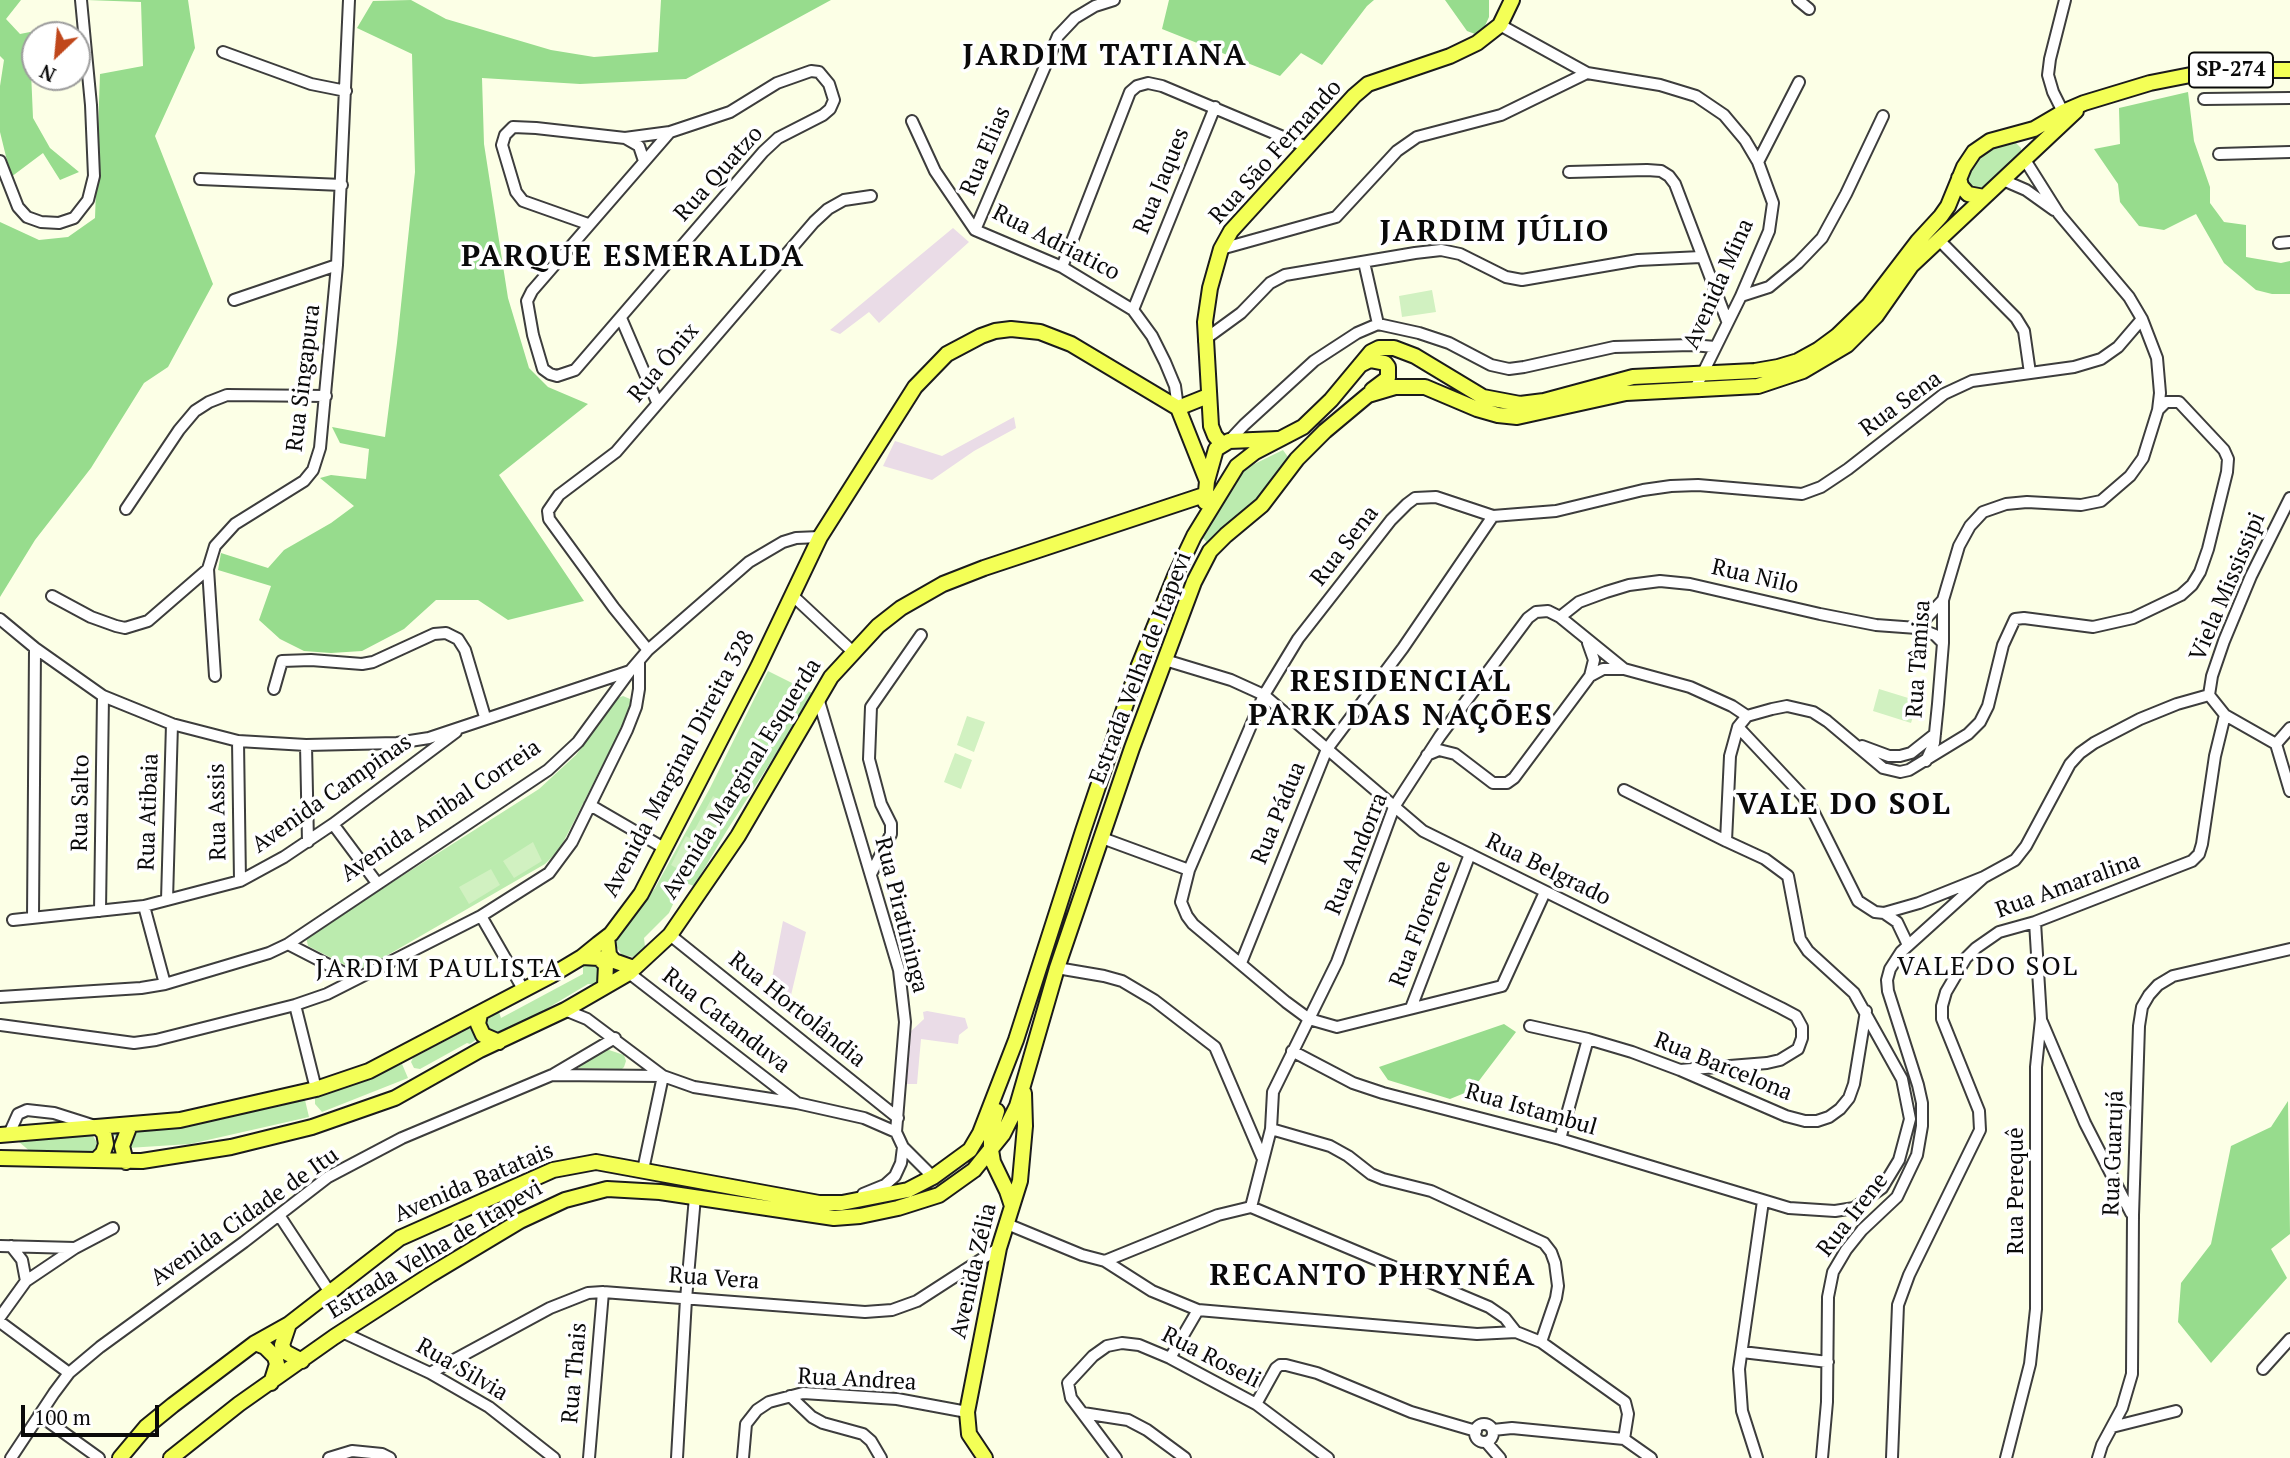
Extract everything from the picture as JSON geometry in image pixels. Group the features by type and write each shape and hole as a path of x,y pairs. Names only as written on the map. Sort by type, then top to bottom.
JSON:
{"main road":[{"path":"1499,0 1501,23"},
{"path":"1501,23 1512,0"},
{"name":"Rua São Fernando","path":"1226,443 1215,436 1212,426 1205,340 1210,288 1221,249 1231,231 1368,84 1450,56 1476,43 1501,23"},
{"name":"SP-274","path":"2084,103 2150,83 2216,70 2290,70"},
{"name":"Estrada Velha de Itapevi","path":"980,1133 1016,1040 1139,665 1175,576 1200,526 1237,466 1255,452 1303,427 1371,352 1379,348 1394,348 1415,356 1483,397 1520,404 1544,401 1633,377 1755,371 1798,361 1838,336 1869,305 1948,206 1959,178 1974,152 1990,141 2034,129 2084,103"},
{"name":"Estrada Velha de Itapevi","path":"171,1458 239,1404 342,1332 520,1221 565,1200 607,1189 660,1192 834,1218 898,1208 939,1195 975,1170 1003,1134 1024,1088 1057,968 1132,748 1194,582 1210,551 1262,505 1297,459 1325,431 1368,394 1395,387 1425,387 1477,409 1517,417 1626,393 1758,386 1781,380 1826,359 1847,345 1876,316 1911,267 1938,239 2084,103"},
{"path":"2006,136 2022,144 2025,160"},
{"path":"1959,178 1961,186 1968,194 1984,197"},
{"path":"820,537 915,387 947,354 981,336 1011,329 1040,332 1061,339 1178,408 1208,396"},
{"path":"1356,368 1370,360 1385,363 1388,367 1388,378 1368,394"},
{"name":"Rua Adriatico","path":"1178,408 1207,487"},
{"path":"1200,526 1213,453 1226,443 1283,439"},
{"name":"Avenida Marginal Esquerda","path":"0,1158 126,1162 231,1147 312,1127 395,1098 565,1010 632,970 670,935 738,836 831,677 852,651 878,626 901,608 943,584 1207,487"},
{"name":"Avenida Marginal Direita 328","path":"5,1134 180,1120 316,1089 369,1071 481,1014 582,957 607,937 641,894 758,667 820,537"},
{"path":"607,937 609,954 614,961 632,970"},
{"path":"582,957 599,958 606,965 605,985"},
{"path":"481,1014 478,1024 483,1035 499,1042"},
{"path":"1012,1206 993,1162 991,1150 994,1120 1017,1055 1016,1040"},
{"name":"Avenida Zélia","path":"985,1458 969,1434 967,1412 999,1248 1020,1181 1025,1126 1024,1088"},
{"path":"126,1162 122,1146 130,1125"},
{"path":"96,1160 103,1153 106,1144 104,1133 98,1127"},
{"name":"Avenida Batatais","path":"120,1458 146,1427 173,1405 255,1343 289,1324 400,1238 552,1170 596,1162 819,1203 842,1203 908,1190 933,1177 970,1150 980,1133"},
{"path":"5,1134 23,1158"},
{"path":"289,1324 282,1339 285,1352 302,1361"},
{"path":"255,1343 265,1347 275,1357 271,1382"}],"street":[{"path":"0,161 18,207 27,217 41,222 59,223 74,218 89,200 94,176 91,105 81,0"},
{"name":"Rua Singapura","path":"52,596 100,621 125,628 148,621 208,569 215,546 235,524 304,481 313,470 320,448 337,265 349,0"},
{"name":"Rua Elias","path":"975,230 1058,36 1075,18 1095,6 1114,0"},
{"path":"1798,0 1809,9"},
{"path":"2063,112 2048,75 2065,0"},
{"name":"Avenida Mina","path":"1501,23 1587,73 1660,85 1696,96 1724,115 1745,140 1758,162 1773,203 1769,231 1741,296 1695,389"},
{"path":"223,52 311,84 346,90"},
{"name":"Rua Quatzo","path":"588,225 532,291 527,302 543,369 557,376 575,370 763,152 778,138 823,115 834,100 829,84 819,72 811,71 778,83 730,113 670,132"},
{"path":"1221,249 1336,217 1397,151 1417,137 1501,115 1587,73"},
{"path":"1758,162 1799,82"},
{"path":"1062,267 1130,92 1137,86 1148,83 1215,107 1307,147"},
{"path":"2204,99 2290,98"},
{"name":"Rua Jaques","path":"1133,310 1215,107"},
{"path":"1741,296 1769,287 1822,238 1883,116"},
{"name":"Rua Adriatico","path":"912,121 935,171 975,230 1062,267 1133,310 1152,335 1165,362 1175,386 1178,408"},
{"path":"523,126 625,138 670,132 588,225 523,201 516,192 502,145 505,135 513,127 523,126"},
{"path":"625,138 639,146 644,161"},
{"path":"2219,154 2290,152"},
{"name":"Rua Tâmisa","path":"1926,761 1935,734 1943,643 1943,600 1959,546 1970,526 1983,512 2006,504 2081,505 2101,501 2130,477 2143,458 2161,393 2157,358 2142,319 2129,297 2059,214 2025,160"},
{"path":"1569,172 1647,170 1670,176 1727,321"},
{"path":"200,179 342,185"},
{"name":"Rua Tâmisa","path":"2003,180 2026,190 2059,214"},
{"name":"Rua Ônix","path":"648,650 549,519 548,511 559,495 616,452 788,250 828,209 844,200 871,196"},
{"path":"1938,239 2016,318 2024,331 2030,373"},
{"path":"1205,340 1241,313 1270,283 1285,275 1441,250 1460,254 1506,277 1522,280 1637,260 1701,257"},
{"path":"1364,262 1378,324"},
{"path":"234,300 337,265"},
{"path":"621,318 657,402"},
{"name":"Rua Sena","path":"1545,892 1502,986 1338,1027 1309,1019 1193,924 1181,902 1189,870 1264,695 1298,639 1407,503 1415,498 1436,497 1493,516 1556,511 1671,486 1698,485 1802,494 1821,487 1848,469 1944,394 1972,381 2074,367 2101,359 2118,347 2142,319"},
{"path":"1226,443 1314,360 1357,333 1378,324 1449,343 1491,365 1509,369 1614,347 1715,347"},
{"path":"126,509 179,430 195,411 209,402 227,395 326,396"},
{"path":"1726,841 1730,755 1738,727 1747,716 1787,706 1813,712 1828,721 1883,768 1891,771 1909,770 1968,734 1980,722 1988,706 2003,645 2015,619 2093,627 2150,612 2173,601 2192,585 2208,549 2228,460 2224,450 2185,406 2172,400 2158,410"},
{"name":"Viela Mississipi","path":"2210,695 2212,676 2224,641 2251,576 2290,498"},
{"name":"Rua Pádua","path":"1241,963 1327,749 1403,648 1493,516"},
{"name":"Avenida Anibal Correia","path":"0,997 141,988 165,984 269,953 288,944 548,770 578,742 648,650 749,562 783,542 796,538 820,537"},
{"path":"208,569 215,676"},
{"name":"Rua Nilo","path":"1560,617 1580,603 1629,585 1660,581 1690,583 1876,625 1917,628 1935,635 1943,643"},
{"path":"792,595 852,651"},
{"path":"1917,628 1943,600"},
{"name":"Rua Andorra","path":"1251,1207 1270,1129 1273,1092 1337,962 1394,807 1427,755 1528,618 1536,612 1548,611 1560,617"},
{"path":"1560,617 1624,669"},
{"path":"0,619 35,649 103,696 172,724 238,741 306,746 397,743 429,738 485,717 630,671"},
{"path":"274,689 282,661 362,664 373,662 434,634 446,633 458,639 465,650 485,717"},
{"path":"871,874 891,834 891,824 881,804 869,759 871,707 921,635"},
{"path":"1427,755 1439,750 1455,754 1493,783 1507,783 1514,778 1590,676 1594,664 1593,653 1585,638"},
{"path":"33,918 35,649"},
{"name":"Rua Belgrado","path":"1165,660 1231,680 1264,695 1423,831 1781,1008 1796,1016 1802,1027 1798,1049 1780,1060 1680,1070"},
{"path":"0,1025 134,1043 156,1040 295,1005 327,994 481,916 549,873 572,842 636,707 639,662"},
{"path":"1590,676 1602,668 1624,669 1690,687 1732,706 1747,716"},
{"path":"1738,727 1788,778 1812,809 1858,901 1875,912 1884,913 1919,903 1984,877 2015,860 2026,846 2070,764 2080,753 2140,719 2177,704 2210,695 2225,715 2276,744 2290,792"},
{"name":"Rua Salto","path":"100,911 103,696"},
{"name":"Rua Piratininga","path":"818,698 903,991 905,1022 897,1132 903,1147 915,1162 933,1177"},
{"name":"Rua Amaralina","path":"1892,1458 1898,1305 1909,1275 1980,1130 1979,1111 1942,1019 1946,992 1958,970 1976,948 1999,932 2035,922 2192,861 2199,854 2202,844 2215,756 2225,715"},
{"path":"1451,722 1448,738 1455,754"},
{"name":"Rua Atibaia","path":"167,900 172,724"},
{"name":"Avenida Campinas","path":"13,920 144,906 240,881 308,842 463,727"},
{"path":"2276,744 2290,728"},
{"path":"1935,734 1956,741"},
{"name":"Rua Tâmisa","path":"1853,742 1880,753 1900,756 1911,753 1935,734"},
{"name":"Rua Assis","path":"238,741 240,881"},
{"path":"306,746 308,842"},
{"path":"1623,790 1765,859 1788,876 1800,939 1808,951 1854,993 1866,1011 1902,1079 1910,1119 1905,1146 1891,1176 1882,1188 1854,1208 1861,1216 1862,1230"},
{"path":"590,805 664,848"},
{"path":"333,824 377,883"},
{"path":"1102,838 1189,870"},
{"name":"Rua Florence","path":"1411,1009 1470,855"},
{"name":"Rua Irene","path":"1822,1458 1830,1285 1839,1261 1862,1230 1897,1197 1917,1155 1923,1126 1922,1103 1888,991 1890,969 1908,945 1984,877"},
{"path":"144,906 165,984"},
{"path":"1884,913 1897,922 1908,945"},
{"path":"481,916 523,989"},
{"name":"Rua Perequê","path":"2006,1458 2029,1364 2036,1309 2036,1067 2040,1019 2035,922"},
{"name":"Rua Hortolândia","path":"670,935 898,1118"},
{"path":"288,944 356,979"},
{"name":"Rua Guarujá","path":"2098,1458 2122,1408 2132,1374 2133,1215 2139,1026 2142,1007 2158,985 2173,976 2290,949"},
{"path":"1057,968 1122,981 1154,1000 1215,1047 1262,1157"},
{"name":"Rua Catanduva","path":"632,970 797,1103"},
{"path":"582,999 587,1019"},
{"path":"295,1005 316,1089"},
{"path":"565,1010 587,1019 663,1076 643,1170"},
{"name":"Rua Barcelona","path":"1530,1026 1588,1039 1680,1070 1786,1116 1817,1121 1829,1117 1849,1098 1854,1084 1866,1011"},
{"path":"2040,1019 2085,1123 2133,1215"},
{"name":"Avenida Cidade de Itu","path":"11,1458 69,1373 328,1177 402,1138 552,1075 615,1038"},
{"path":"1560,1139 1588,1039"},
{"name":"Rua Istambul","path":"1292,1051 1353,1083 1383,1093 1560,1139 1763,1201 1789,1208 1835,1211 1854,1208"},
{"path":"627,1076 634,1064 635,1054"},
{"path":"1902,1079 1914,1073"},
{"name":"Avenida Cidade de Itu","path":"552,1075 663,1076 694,1087 797,1103 864,1118 897,1132"},
{"path":"5,1134 19,1114 27,1110 54,1113 98,1127"},
{"path":"1270,1129 1330,1146 1371,1174 1431,1191 1544,1243 1555,1263 1558,1286 1541,1342"},
{"path":"842,1203 885,1185 895,1176 901,1163 903,1147"},
{"path":"677,1458 695,1197"},
{"path":"1757,1458 1742,1411 1739,1369 1763,1201"},
{"path":"1105,1261 1218,1215 1251,1207 1489,1307 1505,1318 1516,1332"},
{"path":"279,1216 329,1291"},
{"path":"1007,1224 1082,1255 1105,1261 1152,1291 1198,1310 1477,1334 1516,1332 1541,1342 1625,1402 1628,1414 1624,1439"},
{"path":"69,1373 0,1320 26,1280 75,1248 113,1228"},
{"path":"5,1246 75,1248"},
{"path":"5,1246 22,1260 26,1280"},
{"name":"Rua Vera","path":"430,1373 550,1308 588,1293 866,1311 892,1310 917,1300 999,1248"},
{"name":"Rua Thais","path":"589,1458 603,1292"},
{"path":"1170,1358 1198,1310"},
{"name":"Rua Silvia","path":"342,1332 430,1373 502,1416 554,1458"},
{"path":"2263,1369 2290,1339"},
{"name":"Rua Roseli","path":"1083,1413 1072,1398 1068,1383 1093,1356 1107,1346 1122,1343 1139,1345 1170,1358 1256,1404 1328,1458"},
{"path":"1742,1352 1828,1362"},
{"path":"1256,1404 1276,1368 1286,1365 1317,1373 1411,1412 1476,1431"},
{"name":"Rua Andrea","path":"743,1458 746,1424 757,1410 769,1402 803,1393 897,1399 967,1412"},
{"path":"790,1396 812,1417 823,1423 863,1434 871,1441 881,1458"},
{"path":"2112,1427 2176,1412"},
{"path":"1083,1413 1116,1458"},
{"path":"1083,1413 1128,1420 1147,1430 1185,1458"},
{"path":"39,1415 99,1458"},
{"path":"1500,1458 1486,1442 1477,1438 1476,1431 1480,1425 1485,1424 1493,1430 1512,1428 1624,1439 1651,1458"},
{"path":"1486,1442 1493,1436 1493,1430"},
{"path":"332,1456 352,1451 382,1454 390,1458"}],"shaded area":[{"path":"953,228 969,242 879,323 869,312 840,334 830,330"},
{"path":"1014,417 1016,428 974,451 932,480 883,466 895,441 942,456"},
{"path":"783,921 806,932 787,1012 768,999"},
{"path":"923,1012 965,1018 968,1028 959,1035 958,1044 921,1039 917,1084 905,1084 908,1034 924,1019"}],"green space":[{"path":"0,0 21,0 6,19 21,34 21,91 32,91 33,118 50,148 79,172 60,180 43,153 11,177 0,132 0,86 4,60 0,56"},
{"path":"87,0 188,0 195,48 155,136 213,284 168,367 144,383 91,468 35,540 0,597 0,222 39,240 68,237 95,218 100,74 143,66 141,2"},
{"path":"411,0 446,19 551,50 594,57 658,52 661,0 831,0 686,79 580,84 482,78 484,144 508,298 529,368 548,387 588,404 499,475 584,601 508,620 478,600 436,600 404,629 362,651 304,651 280,639 259,620 271,586 218,570 221,553 268,568 284,550 331,523 354,506 320,478 331,475 366,479 369,449 340,443 332,427 385,437 415,172 412,54 357,28 373,1"},
{"path":"1169,0 1374,0 1322,65 1301,53 1280,76 1162,29"},
{"path":"1445,0 1489,0 1489,17 1484,28 1475,34 1467,31"},
{"path":"2188,92 2194,141 2210,187 2210,203 2224,222 2246,225 2246,257 2281,263 2290,261 2290,294 2272,294 2256,290 2224,263 2196,214 2164,230 2139,226 2120,202 2118,184 2094,149 2120,144 2119,108"},
{"path":"2008,140 2021,148 2021,155 1986,189 1977,190 1967,179 1972,165 1985,150"},
{"path":"1432,290 1436,312 1402,317 1399,296"},
{"path":"1283,450 1288,457 1262,495 1210,546 1202,537 1238,472"},
{"path":"768,671 814,694 694,886 683,882 669,913 644,938 645,947 639,954 633,957 622,955 616,946 617,937 655,888 710,788"},
{"path":"1879,689 1918,701 1911,723 1873,711"},
{"path":"623,696 630,699 632,707 559,850 545,864 367,967 353,969 308,946 306,937 539,789 576,755 618,698"},
{"path":"967,716 985,722 974,752 957,745"},
{"path":"955,753 972,760 961,789 944,782"},
{"path":"713,796 735,808 714,842 694,831"},
{"path":"686,836 704,846 687,874 671,865"},
{"path":"533,842 542,861 514,878 503,861"},
{"path":"491,869 500,885 469,904 459,887"},
{"path":"594,963 600,967 602,978 597,984 588,984 511,1030 496,1034 487,1028 486,1021 493,1014 499,1012 501,1018 583,974 583,966"},
{"path":"1504,1024 1516,1032 1472,1090 1450,1099 1388,1080 1379,1067"},
{"path":"468,1025 477,1039 420,1069 414,1068 411,1062 413,1058 462,1032 462,1028"},
{"path":"601,1050 624,1055 624,1067 579,1068 579,1064"},
{"path":"402,1064 408,1078 322,1112 315,1104 315,1097"},
{"path":"305,1100 309,1117 190,1144 112,1149 116,1139 112,1130 154,1130 183,1126"},
{"path":"2288,1101 2290,1234 2271,1249 2287,1278 2211,1363 2178,1322 2181,1283 2211,1244 2231,1146 2271,1127"},
{"path":"92,1134 97,1143 94,1153 32,1153 19,1142"}],"district":[{"name":"JARDIM TATIANA","path":"1105,56"},
{"name":"JARDIM JÚLIO","path":"1495,232"},
{"name":"PARQUE ESMERALDA","path":"633,257"},
{"name":"RESIDENCIAL PARK DAS NAÇÕES","path":"1401,699"},
{"name":"VALE DO SOL","path":"1844,805"},
{"name":"VALE DO SOL","path":"1988,968"},
{"name":"JARDIM PAULISTA","path":"439,970"},
{"name":"RECANTO PHRYNÉA","path":"1373,1276"}]}
